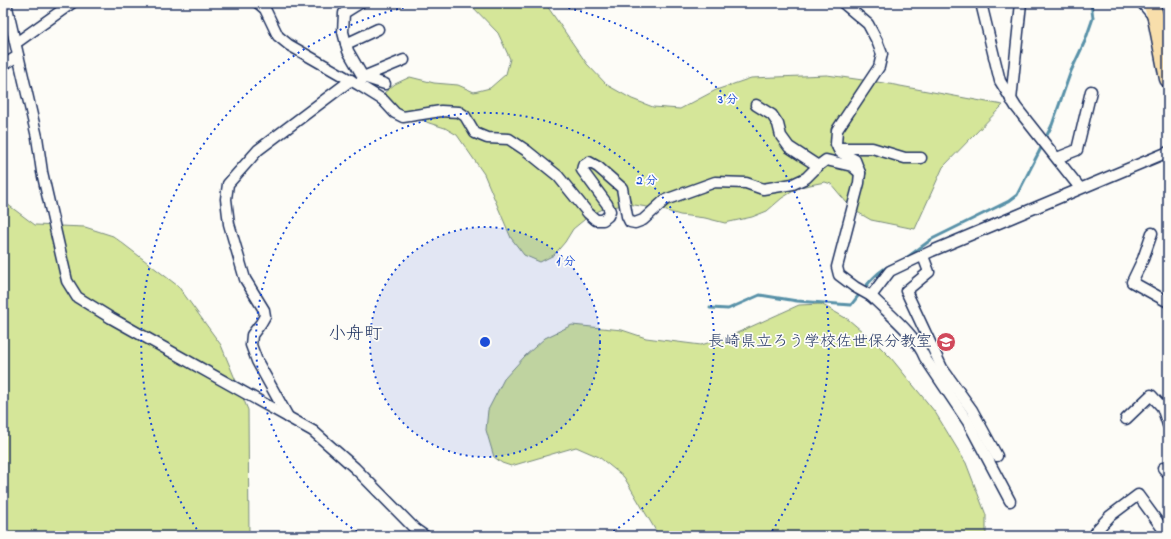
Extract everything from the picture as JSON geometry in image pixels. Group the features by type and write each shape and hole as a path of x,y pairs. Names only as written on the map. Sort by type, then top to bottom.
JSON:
{"highway":[{"path":"1151,3 1156,18 1168,79"}],"street":[{"path":"6,3 37,137 42,172 67,281 77,297 111,318 313,431 355,468 415,529 425,536"},
{"path":"16,43 72,3"},
{"path":"258,3 266,9 278,36 289,45 358,81 383,100 395,113 403,117 441,111 459,112 465,116 475,133 487,138 509,139 527,151 558,176 575,198 596,220 603,220 608,216 610,211 607,204 582,170 583,166 589,162 598,167 622,188 627,216 630,222 635,223 643,220 665,200 715,182 746,183 763,189 793,184 806,178 826,160 852,166 860,173"},
{"path":"358,81 343,32 344,13 360,3"},
{"path":"843,3 868,24 882,54 879,67 837,130 836,144 840,152 855,160 860,173 859,183 837,267 839,275 855,287 868,294 914,338 925,358 968,422 1010,501"},
{"path":"981,3 1000,82 1011,100 1080,188"},
{"path":"1011,100 1021,3"},
{"path":"1142,3 1168,33"},
{"path":"346,44 378,29"},
{"path":"3,64 18,56"},
{"path":"288,417 251,345 252,335 265,316 264,310 245,278 228,224 226,199 228,184 258,150 358,81 404,60"},
{"path":"358,81 385,84"},
{"path":"1057,158 1077,150 1092,98"},
{"path":"756,105 772,115 778,124 781,136 789,147 818,166"},
{"path":"838,148 872,148 905,158 921,158"},
{"path":"868,294 890,271 1080,188 1168,152"},
{"path":"1152,233 1143,259 1132,282 1168,302"},
{"path":"923,256 929,272 906,291 942,368 972,410 997,456"},
{"path":"1126,419 1151,395 1162,407 1168,425"},
{"path":"1094,532 1110,516 1138,495 1168,536"}],"green space":[{"path":"469,3 545,3 587,64 607,85 632,99 653,107 680,109 716,90 751,78 827,75 884,83 1003,105 943,167 915,229 871,220 852,209 831,184 825,182 800,187 782,198 767,211 752,217 725,223 705,218 680,215 660,209 628,204 603,209 590,215 573,229 565,242 554,255 540,262 524,255 511,238 484,174 457,135 445,128 429,123 392,107 384,93 395,84 410,77 434,83 458,85 474,92 490,88 506,74 510,59 498,33"},
{"path":"3,201 35,225 85,227 113,236 178,286 221,345 248,410 249,536 3,536"},
{"path":"821,304 849,320 876,343 891,358 935,412 966,463 986,515 986,536 659,536 624,477 599,457 576,447 511,466 502,463 494,457 486,430 488,410 504,379 525,356 545,338 572,325 622,330 646,338 701,345 728,337 799,305"}],"waterway":[{"path":"1045,139 1052,125 1071,71 1085,41 1093,18 1091,3"},
{"path":"905,259 932,239 1009,201 1017,195 1043,144"},
{"path":"710,308 728,309 760,295 797,301 851,305 875,276 887,267 894,264"}],"place":[{"name":"長崎県立ろう学校佐世保分教室","path":"946,342"}],"district":[{"name":"小舟町","path":"355,335"}]}
